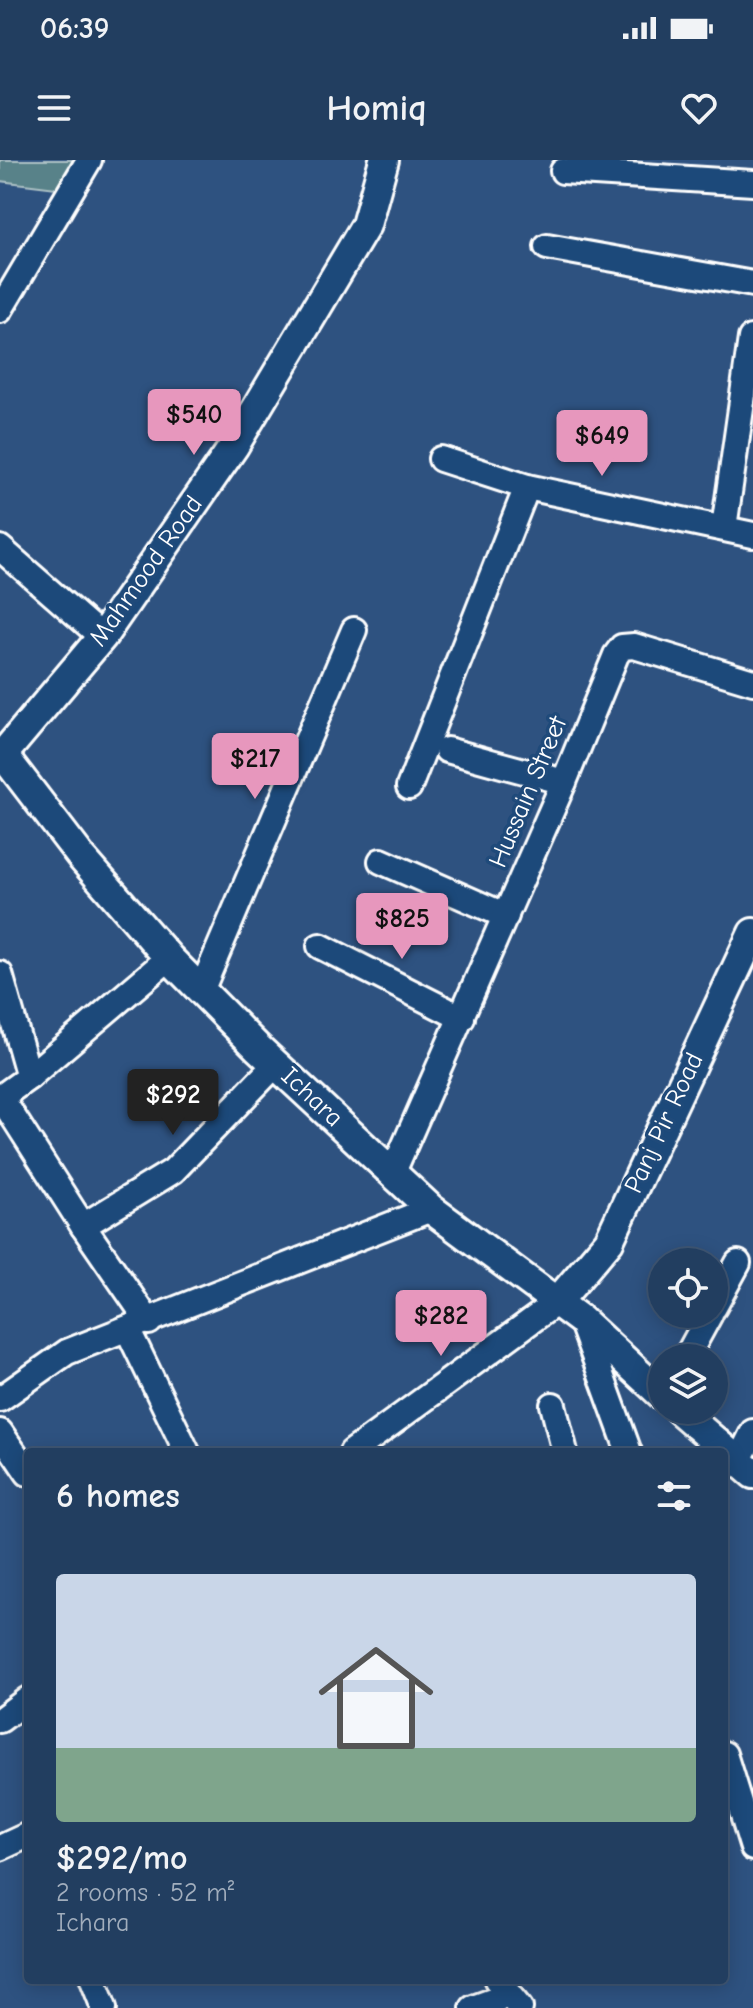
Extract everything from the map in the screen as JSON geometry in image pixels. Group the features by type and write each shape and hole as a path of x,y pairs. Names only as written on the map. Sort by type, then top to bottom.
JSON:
{"street":[{"path":"0,310 89,160"},
{"name":"Mahmood Road","path":"2,757 102,637 234,446 366,225 384,160"},
{"path":"563,171 753,183"},
{"path":"547,247 753,284"},
{"path":"724,528 751,338"},
{"path":"441,459 527,487 753,535"},
{"path":"409,787 527,487"},
{"path":"0,548 102,637"},
{"path":"201,991 354,630"},
{"name":"Hussain Street","path":"393,1172 564,782 616,655 622,647 634,646 753,682"},
{"path":"447,750 564,782"},
{"name":"Ichara","path":"2,757 82,858 169,958 276,1064 431,1209 581,1320 648,1382"},
{"path":"381,861 506,916"},
{"name":"Panj Pir Road","path":"557,1302 609,1241 753,933"},
{"path":"320,946 462,1018"},
{"path":"169,958 4,1095 5,1104 83,1226 138,1326 185,1448"},
{"path":"0,974 4,1008 29,1077"},
{"path":"83,1226 173,1171 276,1064"},
{"path":"0,1399 67,1352 431,1209"},
{"path":"728,1281 738,1263"},
{"path":"357,1448 557,1302"},
{"path":"581,1320 628,1448"},
{"path":"553,1405 564,1448"},
{"path":"695,1424 722,1448"},
{"path":"0,1432 24,1467"},
{"path":"728,1453 745,1468 753,1432"},
{"path":"0,1720 24,1702"},
{"path":"728,1767 753,1848"},
{"path":"0,1848 24,1837"},
{"path":"95,1984 104,2008"},
{"path":"473,2008 509,1994"}],"green space":[{"path":"0,160 79,160 72,190 0,181"}]}
